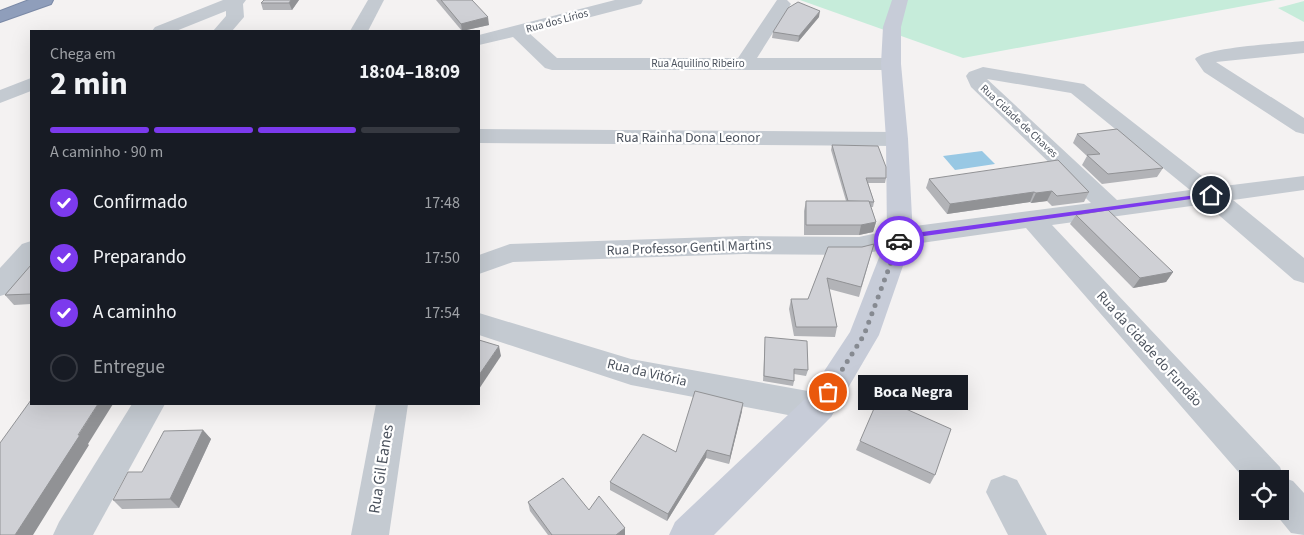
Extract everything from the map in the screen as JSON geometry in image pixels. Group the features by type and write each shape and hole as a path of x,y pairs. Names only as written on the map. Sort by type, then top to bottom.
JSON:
{"highway":[{"path":"0,4 12,0"},
{"path":"0,17 45,0"}],"street":[{"path":"360,30 376,0"},
{"name":"Rua dos Lírios","path":"480,40 635,0"},
{"path":"688,535 819,407 864,335 900,237 897,139 891,64 892,28 900,0"},
{"path":"164,30 237,1 235,17 223,30"},
{"path":"744,63 783,4"},
{"name":"Rua Aquilino Ribeiro","path":"517,31 552,64 891,64"},
{"path":"1304,47 1215,56 1205,60 1211,68 1304,127"},
{"name":"Rua Cidade de Chaves","path":"1112,208 978,83 976,76 982,73 996,74 1077,88 1211,195"},
{"path":"0,97 30,84"},
{"name":"Rua Rainha Dona Leonor","path":"480,136 897,139"},
{"name":"Rua Professor Gentil Martins","path":"480,265 510,254 742,245 859,246 900,237 1304,183"},
{"path":"1211,195 1304,273"},
{"name":"Rua da Cidade do Fundão","path":"1032,219 1259,470"},
{"path":"0,286 30,251"},
{"name":"Rua da Vitória","path":"480,324 630,372 819,407"},
{"path":"72,535 148,405"},
{"name":"Rua Gil Eanes","path":"370,535 392,405"},
{"path":"1004,492 1028,535"},
{"path":"1289,503 1304,520"}],"green space":[{"path":"800,0 1276,0 963,58"},
{"path":"1304,1 1304,22 1278,8"}],"water":[{"path":"982,151 995,164 955,170 943,156"}],"building":[{"path":"264,0 291,0 289,3 261,3"},
{"path":"441,0 472,0 488,17 461,24"},
{"path":"798,2 820,11 799,36 773,32 788,8"},
{"path":"1117,129 1163,168 1108,174 1087,155 1100,154 1077,134"},
{"path":"832,145 878,146 886,167 886,178 866,178 874,202 848,201"},
{"path":"1058,160 1089,192 1057,196 1052,191 1034,192 950,204 929,179"},
{"path":"806,201 869,201 876,222 861,225 806,225"},
{"path":"1108,210 1173,272 1140,278 1076,215"},
{"path":"874,244 861,287 827,278 837,327 796,327 791,299 808,299 828,247 862,247"},
{"path":"30,266 30,294 5,295"},
{"path":"765,337 807,341 808,370 794,369 794,381 764,376"},
{"path":"480,340 499,346 480,374"},
{"path":"695,391 743,403 730,456 707,450 668,514 610,482 643,434 676,452"},
{"path":"879,397 951,429 935,475 860,441"},
{"path":"30,401 30,405 97,405 15,535 0,535 0,443"},
{"path":"203,430 170,499 113,500 128,472 142,472 164,431"},
{"path":"563,478 589,510 599,496 625,528 616,535 552,535 528,502"}],"way so far":[{"path":"828,392 864,335 899,241"}],"place":[{"name":"Boca Negra","path":"828,392"}],"route":[{"path":"899,241 900,237 1211,195"}]}
